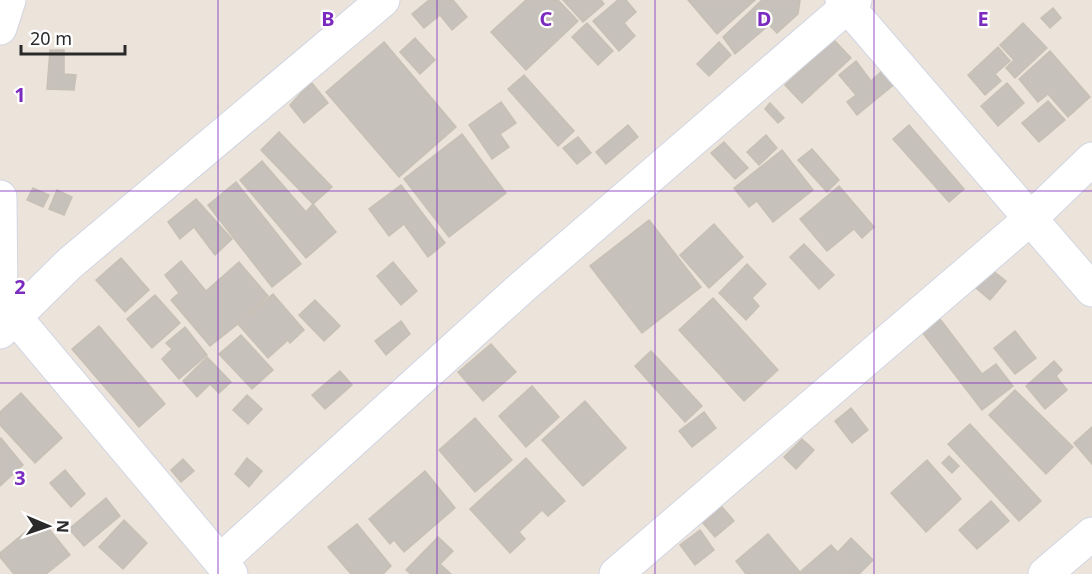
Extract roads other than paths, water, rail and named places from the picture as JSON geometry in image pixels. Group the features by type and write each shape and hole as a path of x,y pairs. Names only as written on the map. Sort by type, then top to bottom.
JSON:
{"street":[{"path":"0,28 9,0"},
{"path":"4,312 69,264 383,0"},
{"path":"0,197 4,312 226,568 520,290 849,2 1092,290"},
{"path":"616,574 1030,219 1092,159"},
{"path":"1045,574 1092,534"}]}
